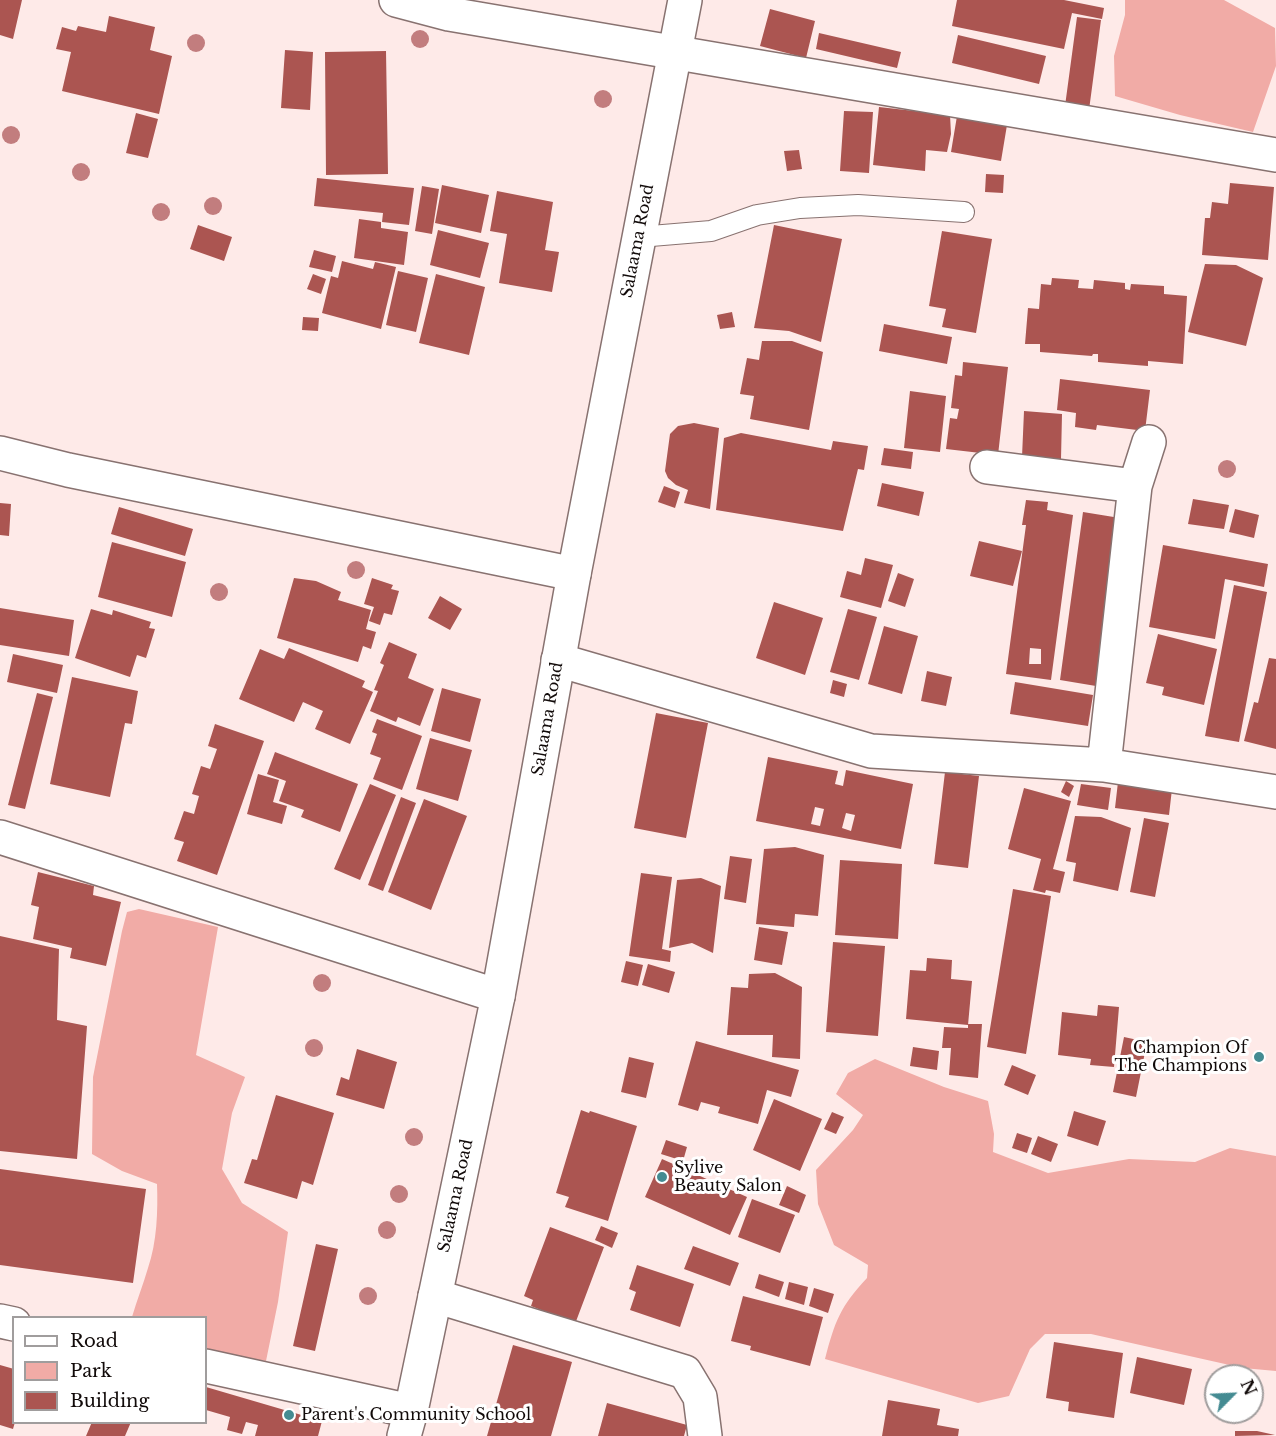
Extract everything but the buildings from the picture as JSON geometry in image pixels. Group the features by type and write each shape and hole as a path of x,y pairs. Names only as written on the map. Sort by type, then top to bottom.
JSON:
{"street":[{"path":"396,0 449,14 1276,156"},
{"name":"Salaama Road","path":"407,1423 498,996 574,574 685,0"},
{"path":"1104,765 1135,486 1149,442"},
{"path":"0,453 80,472 574,574"},
{"path":"987,467 1135,486"},
{"path":"558,660 872,751 1104,765 1276,792"},
{"path":"0,837 498,996"},
{"path":"435,1296 685,1372 700,1397 705,1436"},
{"path":"207,1366 407,1423"}],"lane":[{"path":"639,237 711,231 757,215 801,208 858,205 964,212"}],"green space":[{"path":"1125,0 1224,0 1275,28 1276,66 1253,132 1180,115 1115,96 1114,56 1125,15"},
{"path":"139,909 218,927 196,1055 245,1077 232,1113 222,1169 242,1203 288,1232 278,1302 266,1361 207,1352 207,1316 132,1316 153,1248 157,1216 157,1184 122,1171 92,1154 93,1077 127,912"},
{"path":"875,1059 944,1087 988,1101 994,1134 993,1152 1048,1173 1129,1159 1195,1162 1230,1148 1276,1156 1276,1371 1264,1370 1264,1364 1225,1364 1091,1334 1045,1334 1030,1349 1009,1396 978,1403 825,1359 832,1334 844,1306 867,1278 868,1265 834,1245 818,1204 816,1170 853,1130 863,1115 836,1094 848,1073"}],"place":[{"name":"Champion Of The Champions","path":"1259,1057"},
{"name":"Sylive Beauty Salon","path":"662,1177"},
{"name":"Parent's Community School","path":"289,1415"}]}
